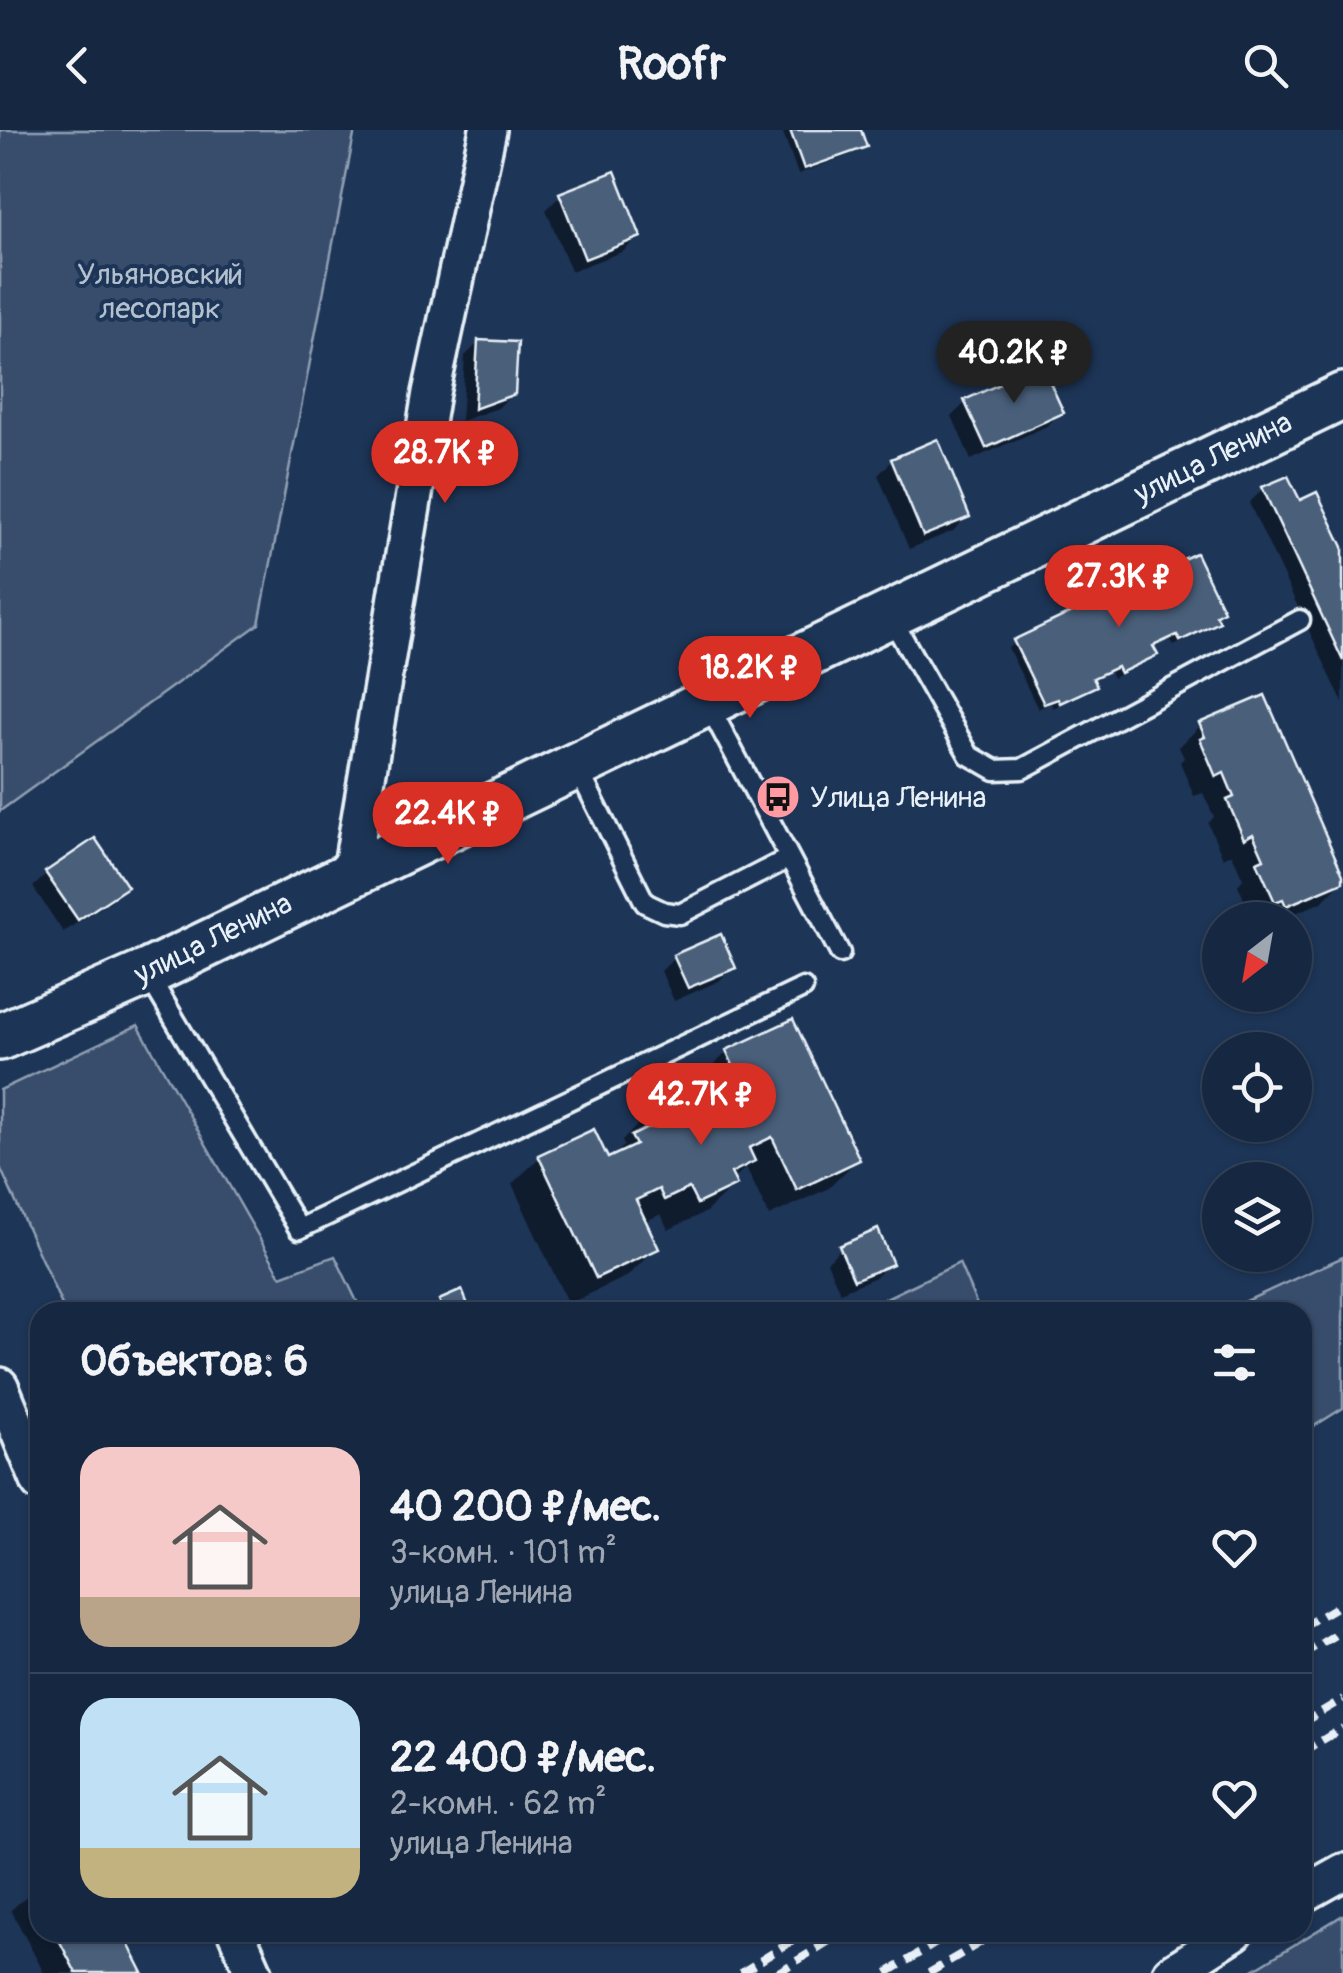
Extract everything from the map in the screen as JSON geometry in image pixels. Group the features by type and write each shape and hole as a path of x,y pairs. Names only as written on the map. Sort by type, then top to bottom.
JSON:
{"street":[{"path":"351,872 431,393 488,130"},
{"name":"улица Ленина","path":"0,1037 147,972 1343,396"},
{"path":"0,1386 30,1459"},
{"path":"1312,1889 1343,1872"},
{"path":"240,1942 254,1973"},
{"path":"1171,1973 1219,1942"}],"lane":[{"path":"889,613 969,755 995,770 1022,769 1300,620"},
{"path":"706,700 840,953"},
{"path":"575,764 645,903 664,912 680,914 790,858"},
{"path":"147,972 299,1229 803,988"}],"green space":[{"name":"Ульяновский лесопарк","path":"0,130 355,130 259,624 0,811"},
{"path":"138,1025 281,1276 335,1256 357,1302 61,1302 0,1167 0,1090"},
{"path":"1343,1257 1343,1408 1312,1427 1312,1302 1244,1302"},
{"path":"959,1263 976,1302 878,1302"},
{"path":"1343,1915 1343,1973 1248,1973 1299,1942 1312,1942 1312,1934"}],"building":[{"path":"790,130 861,130 867,147 804,169"},
{"path":"615,171 641,237 585,259 559,193"},
{"path":"478,340 518,342 515,394 474,409"},
{"path":"1042,365 1064,413 986,448 964,400"},
{"path":"938,439 970,517 923,536 891,459"},
{"path":"1288,476 1300,500 1317,492 1343,547 1343,661 1262,487"},
{"path":"1196,553 1224,611 1216,615 1220,622 1180,641 1177,635 1153,646 1158,655 1120,673 1117,667 1093,678 1097,686 1060,703 1058,699 1044,704 1013,640"},
{"path":"1265,695 1343,882 1296,902 1275,902 1257,862 1264,859 1253,834 1244,839 1227,800 1234,797 1224,773 1216,777 1200,739 1205,737 1199,723"},
{"path":"95,838 128,887 78,920 45,872"},
{"path":"721,934 736,968 688,988 673,955"},
{"path":"793,1019 860,1160 797,1190 772,1137 749,1148 755,1161 731,1173 737,1185 697,1204 689,1188 664,1200 659,1189 636,1200 659,1249 596,1278 538,1155 594,1129 608,1158 636,1145 631,1136 654,1125 648,1111 687,1093 694,1107 719,1095 725,1108 748,1098 726,1050"},
{"path":"878,1229 893,1264 854,1280 839,1246"},
{"path":"462,1290 467,1302 440,1302"},
{"path":"60,1942 127,1942 143,1973 76,1973"}],"railway":[{"path":"1312,1621 1343,1603"},
{"path":"1312,1649 1343,1630"},
{"path":"1312,1717 1343,1699"},
{"path":"1312,1746 1343,1728"},
{"path":"741,1973 790,1942"},
{"path":"777,1973 828,1942"},
{"path":"887,1973 938,1942"},
{"path":"929,1973 981,1942"}],"place":[{"name":"Улица Ленина","path":"778,797"}]}
